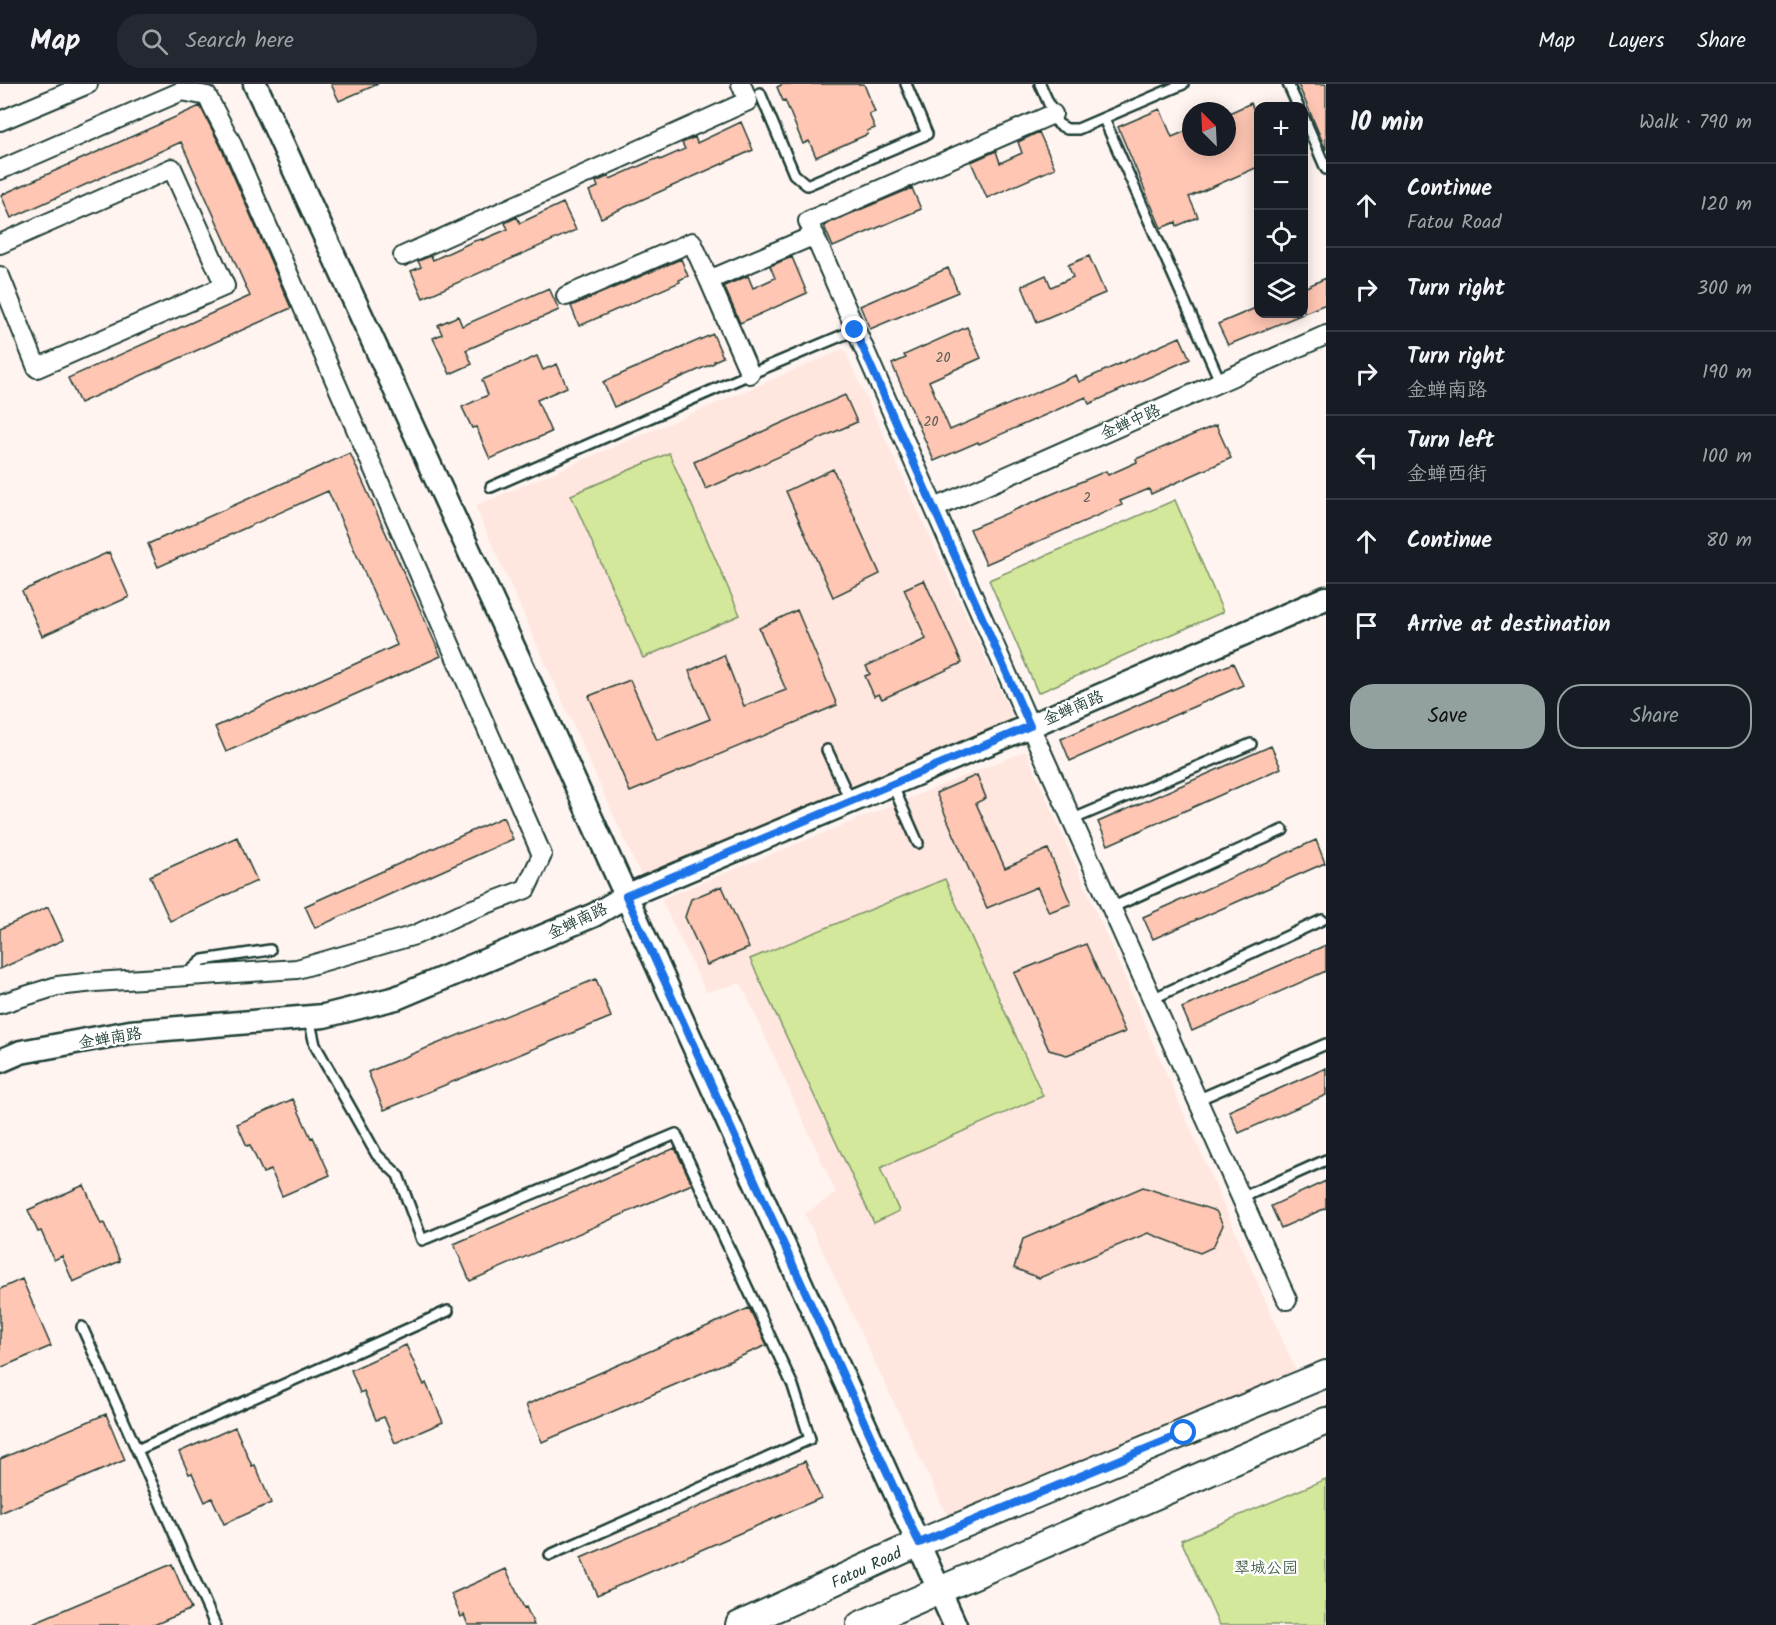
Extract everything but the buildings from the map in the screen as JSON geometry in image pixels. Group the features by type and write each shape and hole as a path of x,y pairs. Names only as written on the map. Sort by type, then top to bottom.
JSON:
{"main road":[{"name":"Fatou Road","path":"739,1625 919,1543 1326,1374"},
{"path":"860,1625 1326,1421"}],"street":[{"path":"0,121 88,84"},
{"path":"255,84 626,896 955,1625"},
{"path":"403,256 748,101 741,84"},
{"path":"0,170 182,90 207,96 230,140 542,855 526,889 460,914 415,935 297,969 57,986 0,1004"},
{"path":"1053,114 808,221 1071,820 1287,1300"},
{"path":"0,244 172,168 225,286 38,368 0,276"},
{"path":"709,280 815,235"},
{"path":"566,296 693,242 750,374"},
{"name":"金蝉中路","path":"935,508 1326,335"},
{"name":"金蝉南路","path":"0,1061 21,1052 130,1032 309,1018 396,998 594,915 626,896 1030,726 1326,598"}],"lane":[{"path":"760,93 794,174 807,185 927,134 906,84"},
{"path":"1040,84 1058,124 1067,129 1078,129 1104,119 1183,84"},
{"path":"1288,84 1296,102"},
{"path":"1104,119 1220,381"},
{"path":"1308,127 1326,169"},
{"path":"491,487 855,330"},
{"path":"1071,820 1251,744"},
{"path":"827,750 851,802"},
{"path":"892,784 918,843"},
{"path":"1111,909 1283,831"},
{"path":"1152,999 1322,920"},
{"path":"183,976 203,960 270,950"},
{"path":"309,1018 315,1045 376,1155 398,1175 422,1240 676,1134 793,1386 810,1439 550,1555"},
{"path":"1197,1100 1326,1044"},
{"path":"1241,1198 1326,1160"},
{"path":"137,1450 448,1311"},
{"path":"82,1327 215,1625"}],"shaded area":[{"path":"844,349 1015,723 641,876 475,506"},
{"path":"1026,751 1298,1376 947,1515 805,1214 836,1193 741,983 706,992 661,899"}],"green space":[{"path":"669,453 740,615 643,658 571,495"},
{"path":"1175,500 1223,612 1038,693 989,580"},
{"path":"945,879 1043,1096 880,1168 899,1211 874,1223 750,959"},
{"name":"翠城公园","path":"1326,1479 1326,1625 1219,1625 1181,1540"}],"route":[{"path":"855,330 1030,726 626,896 919,1543 1184,1433"}]}
